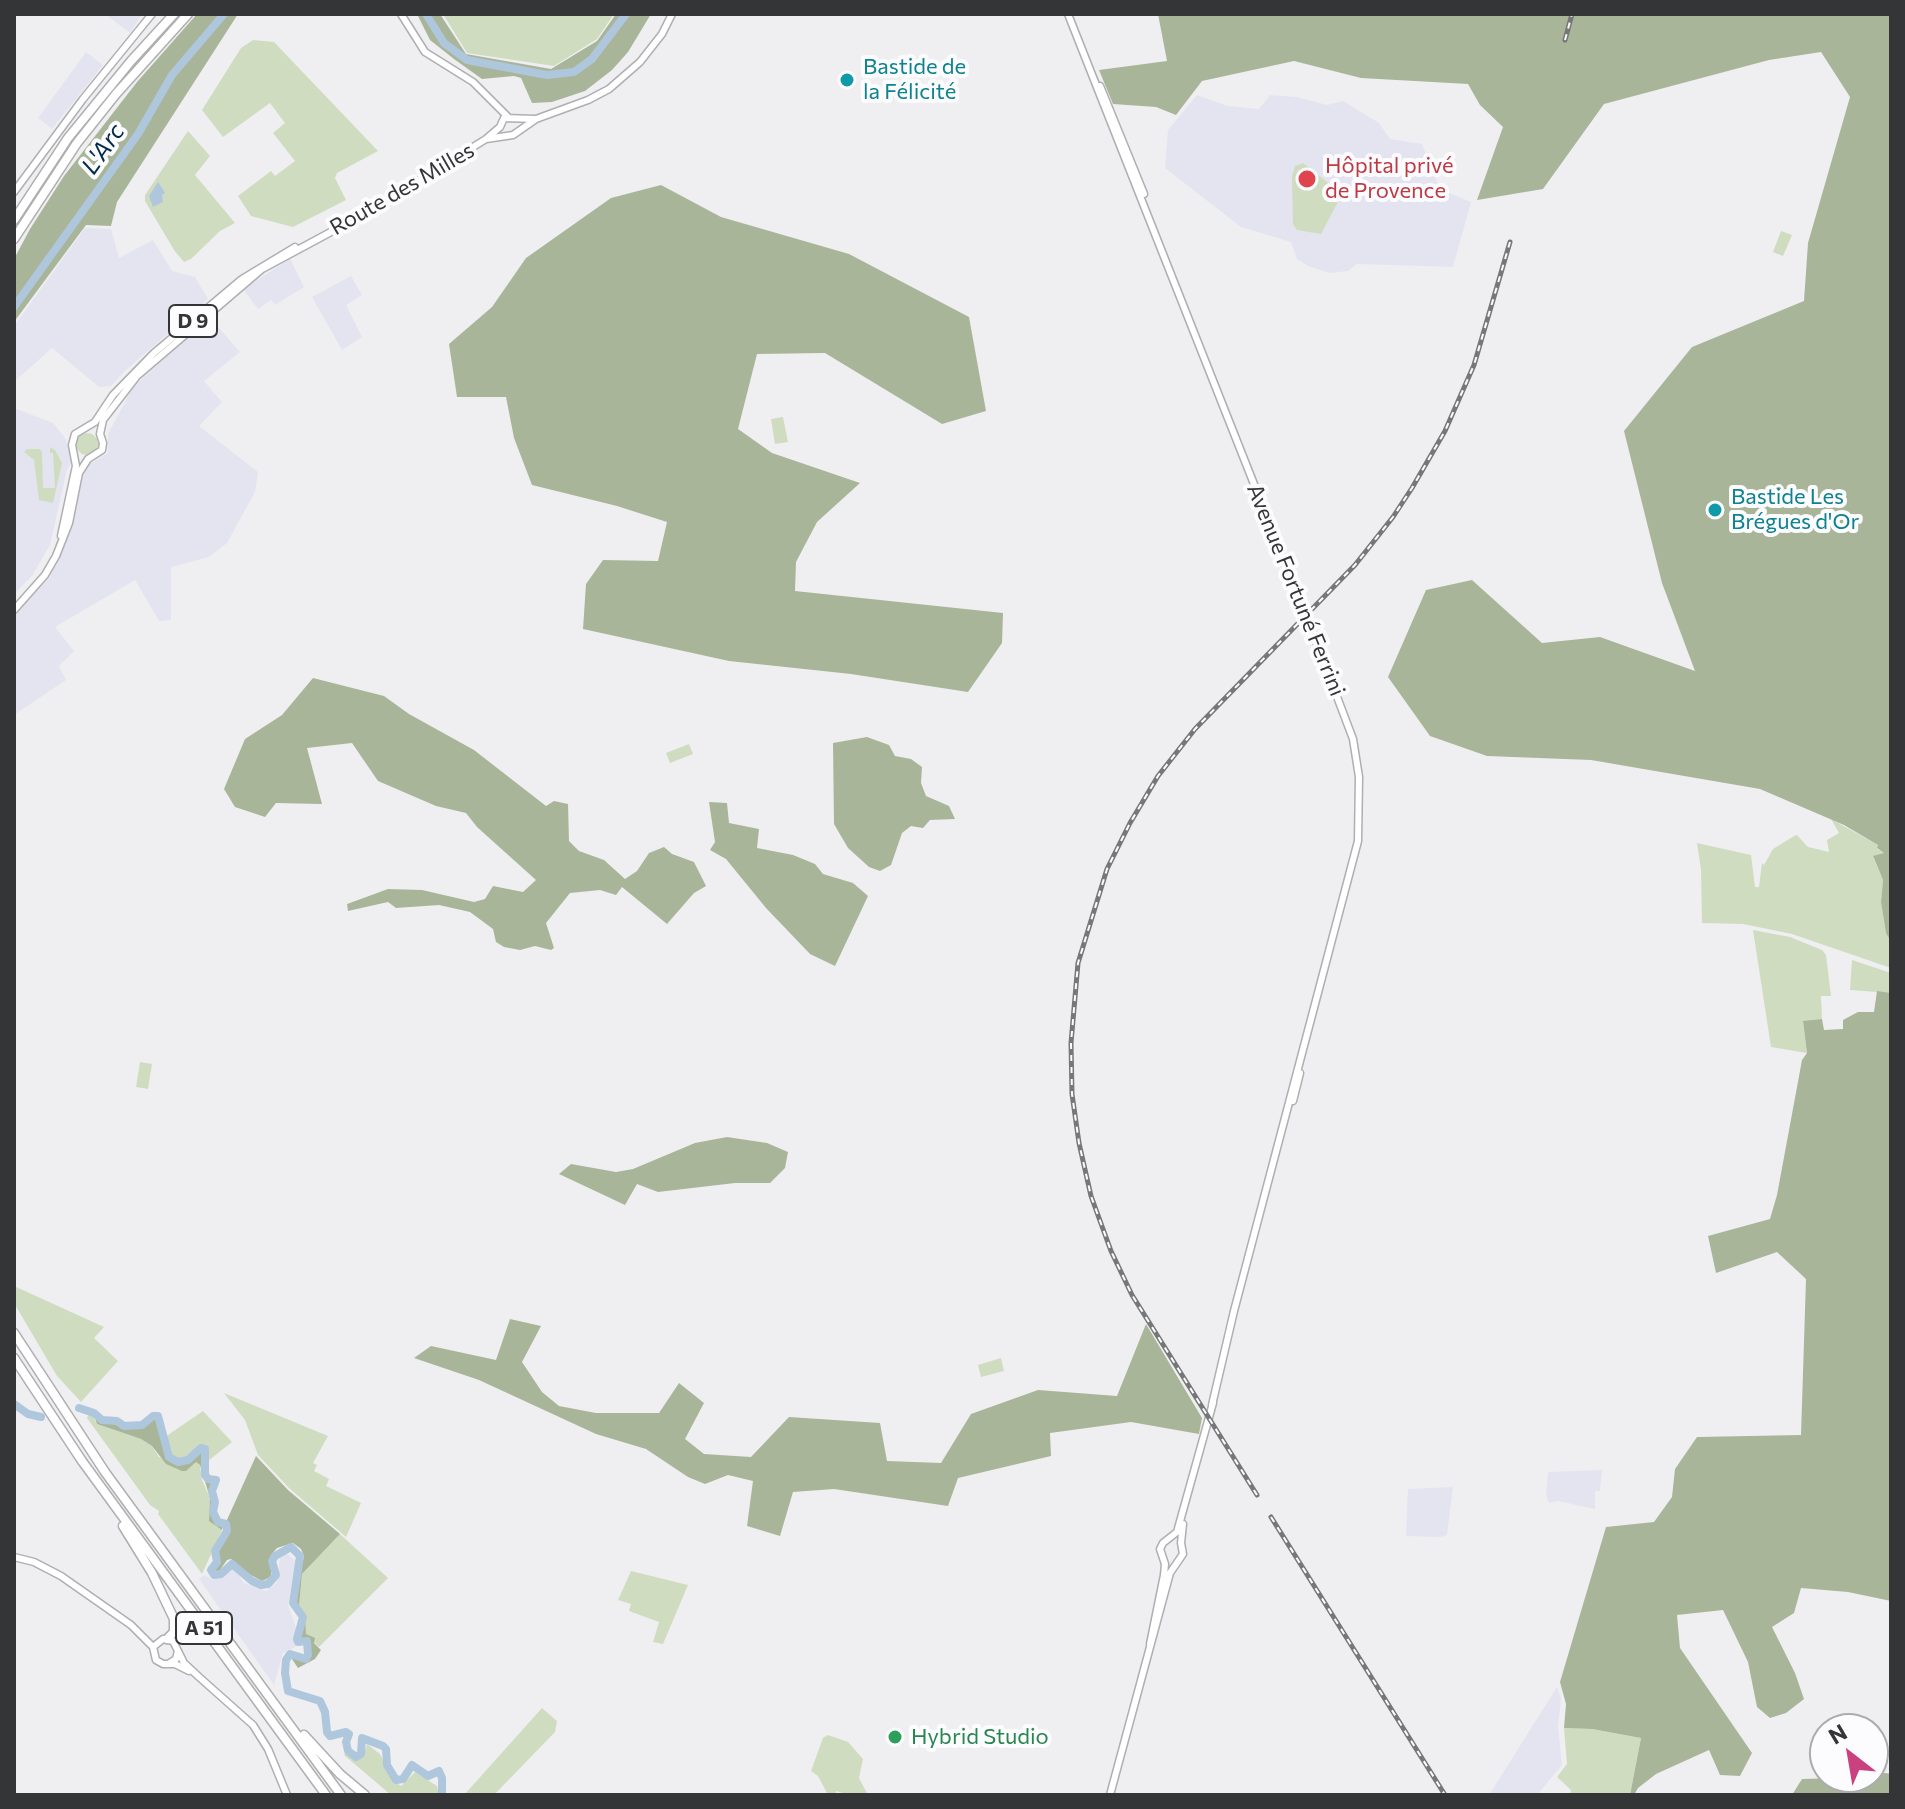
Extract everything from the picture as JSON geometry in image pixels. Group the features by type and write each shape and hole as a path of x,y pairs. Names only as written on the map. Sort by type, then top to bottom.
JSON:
{"highway":[{"path":"14,220 68,138 174,14"},
{"path":"14,239 77,143 188,14"},
{"name":"A 51","path":"14,1333 67,1416 341,1795"},
{"name":"A 51","path":"14,1358 82,1461 326,1795"},
{"path":"82,1461 165,1598 175,1623 174,1632 164,1639"},
{"path":"221,1631 312,1745 365,1795"}],"main road":[{"path":"14,192 83,99 152,14"},
{"path":"401,14 429,55 468,78 512,118 519,129"},
{"path":"494,102 505,135 513,135 536,119 588,100 609,89 640,62 662,34 672,14"},
{"name":"Avenue Fortuné Ferrini","path":"1068,14 1140,184 1154,228 1346,718 1359,777 1358,841 1203,1439 1177,1532 1169,1539"},
{"path":"500,124 512,118 536,119"},
{"name":"D 9","path":"486,139 500,124"},
{"name":"D 9","path":"486,139 505,135"},
{"name":"Route des Milles","path":"100,434 103,420 119,396 159,356 262,269 380,205 486,139"},
{"name":"Route des Milles","path":"87,428 132,374 242,279 280,254 318,238"},
{"path":"87,428 100,434 102,450 87,459 79,473 69,523 56,556 45,575 14,607 41,574 61,535 76,466 73,437 87,428"},
{"path":"75,455 87,459"},
{"name":"Avenue Fortuné Ferrini","path":"1181,1543 1203,1439"},
{"path":"1110,1795 1170,1573 1183,1554 1181,1543 1169,1539 1161,1546 1164,1575 1150,1644"},
{"path":"14,1557 46,1567 131,1625 153,1647 156,1660 184,1668 199,1677"},
{"path":"1163,1558 1169,1562 1176,1561"},
{"path":"131,1625 176,1644 184,1663 253,1725 268,1749 287,1795"},
{"path":"153,1647 164,1639"},
{"path":"168,1664 176,1659 178,1651"}],"shaded area":[{"path":"105,14 142,14 130,33"},
{"path":"86,52 103,65 52,129 38,118"},
{"name":"Hôpital privé de Provence","path":"1197,95 1228,106 1259,109 1270,95 1297,97 1327,105 1343,101 1379,123 1390,139 1422,144 1440,189 1471,202 1453,267 1357,264 1348,271 1330,273 1297,259 1291,242 1241,227 1165,168 1168,130"},
{"path":"85,228 111,229 119,258 153,240 172,271 195,277 208,299 111,386 99,387 52,348 15,381 14,326"},
{"path":"290,259 304,287 275,305 271,300 258,309 243,289"},
{"path":"351,276 362,295 346,305 362,337 342,350 312,297"},
{"path":"210,318 240,352 204,381 222,402 199,426 258,472 255,492 227,543 209,557 171,567 171,620 159,621 135,580 55,627 74,651 59,666 66,680 14,715 14,615 50,577 73,526 85,467 108,453 108,434 133,387"},
{"path":"14,408 53,423 65,438 73,459 67,470 50,545 32,576 14,594"},
{"path":"1602,1470 1600,1491 1595,1491 1595,1509 1558,1501 1549,1503 1546,1494 1548,1472"},
{"path":"1453,1487 1447,1535 1406,1536 1408,1489"},
{"path":"286,1553 296,1561 288,1605 302,1644 283,1653 274,1685 199,1579 204,1575 213,1580 234,1568 244,1583 266,1591 277,1582 280,1557"},
{"path":"1557,1687 1561,1699 1558,1726 1562,1765 1537,1795 1489,1795"}],"green space":[{"path":"197,14 238,14 117,202 111,226 86,225 14,322 14,259 30,229 64,176 137,82"},
{"path":"417,14 440,14 466,54 551,69 597,41 616,14 651,14 628,52 612,70 585,91 552,102 532,103 521,78 482,79 430,40"},
{"path":"443,14 614,14 597,39 554,66 467,53"},
{"path":"1158,14 1891,14 1891,942 1886,933 1881,902 1883,880 1873,856 1884,853 1877,848 1878,845 1844,825 1760,789 1591,760 1487,756 1430,736 1388,677 1426,590 1472,580 1542,643 1600,637 1695,671 1662,583 1624,431 1692,347 1804,301 1808,243 1850,97 1821,52 1769,60 1604,104 1543,189 1477,200 1503,127 1480,105 1468,84 1361,78 1294,61 1202,81 1176,115 1156,107 1113,104 1099,70 1167,61"},
{"path":"253,40 274,42 378,151 337,173 335,178 346,200 293,227 251,216 238,196 271,171 275,176 295,161 273,133 285,123 270,103 223,137 202,110 241,48"},
{"path":"188,131 210,156 195,175 235,223 220,231 184,262 145,201 145,195"},
{"path":"1303,163 1342,194 1321,234 1297,230 1293,224 1292,176 1295,166"},
{"path":"661,185 721,217 849,254 969,317 986,411 942,424 825,353 757,354 738,429 772,453 860,483 817,522 796,562 795,591 1003,613 1002,643 968,692 851,674 729,661 583,629 586,584 603,560 658,561 667,522 532,485 514,438 506,397 457,397 449,344 492,307 526,258 611,198"},
{"path":"1781,231 1792,235 1783,256 1773,252"},
{"path":"783,417 788,442 775,444 771,419"},
{"path":"87,433 95,436 98,444 95,452 87,455 79,452 76,444 79,436"},
{"path":"50,447 62,463 53,503 39,500 34,460 24,452 40,449 43,488 55,488"},
{"path":"313,678 384,696 409,714 474,750 546,806 554,801 568,804 569,841 579,851 604,860 625,879 637,871 649,853 664,847 672,854 694,862 706,886 694,893 667,924 622,887 616,895 600,890 570,893 546,923 554,948 551,950 535,946 520,950 504,947 496,942 493,929 470,912 439,905 396,908 388,902 348,911 347,904 388,889 422,890 474,902 485,899 493,886 523,892 536,880 477,827 466,813 436,806 378,781 352,743 307,748 322,804 276,803 265,817 235,807 224,789 245,739 282,715"},
{"path":"867,737 889,745 895,756 911,759 922,767 921,783 926,796 949,806 955,819 930,820 923,828 911,826 902,833 891,865 880,871 869,867 848,848 834,824 833,743"},
{"path":"689,744 693,754 670,763 666,753"},
{"path":"709,802 727,803 729,823 759,829 757,848 793,855 815,864 823,874 853,883 868,896 835,966 810,954 766,908 726,859 710,850 715,842"},
{"path":"1831,819 1878,845 1877,849 1885,853 1873,857 1883,880 1881,902 1886,932 1891,942 1891,968 1792,934 1743,924 1702,923 1697,843 1751,855 1755,887 1759,887 1762,863 1764,865 1773,849 1794,836 1797,835 1808,847 1829,852 1827,840 1839,833"},
{"path":"1753,930 1790,937 1822,950 1826,955 1831,996 1821,996 1822,1019 1803,1022 1807,1053 1771,1047"},
{"path":"1852,960 1891,973 1891,993 1850,990"},
{"path":"1877,991 1891,993 1891,1601 1848,1592 1801,1588 1794,1613 1772,1627 1804,1699 1786,1713 1770,1718 1757,1707 1748,1662 1723,1610 1677,1615 1680,1648 1752,1753 1740,1776 1720,1775 1709,1750 1656,1774 1634,1795 1630,1795 1641,1738 1592,1729 1564,1728 1566,1704 1560,1682 1606,1527 1654,1522 1672,1497 1675,1469 1697,1437 1801,1435 1806,1279 1777,1252 1716,1273 1708,1236 1770,1219 1802,1060 1807,1053 1803,1021 1822,1019 1824,1030 1843,1029 1843,1020 1858,1012 1874,1012"},
{"path":"140,1062 152,1064 148,1089 136,1087"},
{"path":"727,1137 767,1143 788,1152 785,1168 770,1183 735,1183 658,1192 637,1184 625,1205 559,1174 571,1164 616,1172 633,1169 695,1143"},
{"path":"14,1286 104,1327 94,1338 118,1361 81,1402 57,1376 14,1303"},
{"path":"510,1319 541,1326 522,1362 542,1392 559,1406 596,1413 659,1413 679,1383 704,1403 685,1439 704,1454 751,1457 789,1417 880,1423 887,1461 941,1463 971,1414 1038,1390 1117,1396 1146,1324 1202,1418 1199,1434 1131,1422 1050,1433 1051,1456 958,1478 948,1506 834,1489 793,1492 780,1536 747,1526 753,1481 728,1475 705,1484 688,1477 646,1449 596,1434 479,1380 414,1358 431,1346 496,1360"},
{"path":"1001,1358 1004,1371 981,1377 978,1365"},
{"path":"224,1393 328,1436 313,1463 317,1465 314,1471 329,1479 326,1486 361,1503 346,1537 289,1488 258,1455 245,1420"},
{"path":"90,1411 97,1424 141,1439 152,1446 159,1457 186,1471 196,1461 200,1465 202,1480 210,1498 209,1520 222,1530 202,1574 158,1514 159,1511 150,1505 87,1418"},
{"path":"203,1411 232,1442 208,1461 204,1447 199,1447 186,1459 173,1459 165,1437"},
{"path":"93,1412 103,1422 127,1427 142,1426 153,1417 158,1417 168,1458 176,1463 189,1461 204,1449 205,1478 215,1481 212,1514 216,1522 223,1522 222,1530 209,1521 210,1498 200,1465 196,1462 182,1471 166,1464 152,1446 141,1439 97,1424"},
{"path":"256,1456 288,1490 340,1534 302,1574 299,1606 305,1615 306,1634 315,1638 314,1643 321,1650 315,1659 298,1668 290,1656 306,1660 309,1657 308,1639 298,1639 304,1617 294,1604 304,1556 301,1549 293,1543 277,1548 271,1555 271,1577 262,1581 245,1572 231,1559 215,1573 212,1570 219,1561 217,1551 227,1532 226,1522"},
{"path":"340,1534 388,1578 319,1647 306,1634 305,1615 299,1606 302,1574"},
{"path":"631,1571 688,1585 663,1644 653,1642 659,1622 629,1611 631,1604 618,1600"},
{"path":"542,1708 557,1721 555,1732 494,1795 464,1795"},
{"path":"1564,1728 1592,1729 1641,1738 1630,1795 1570,1795 1571,1790 1557,1777 1567,1764"},
{"path":"828,1735 848,1742 863,1759 859,1778 868,1795 836,1791 835,1795 828,1795 818,1776 811,1771 823,1738"},
{"path":"367,1744 380,1754 393,1780 401,1786 415,1772 437,1786 439,1795 391,1795 344,1755 347,1752 358,1758 363,1757"},
{"path":"1889,1774 1891,1795 1792,1795 1802,1779 1809,1779 1809,1793 1889,1793"}],"water":[{"path":"158,182 165,193 162,195 163,202 153,207 149,196"}],"waterway":[{"name":"L'Arc","path":"14,307 138,134 172,75 224,14"},
{"name":"L'Arc","path":"426,14 444,43 467,60 547,75 574,72 592,59 626,14"},
{"path":"14,1404 28,1414 41,1417"},
{"path":"79,1408 94,1413 102,1420 117,1421 124,1426 142,1425 153,1416 158,1416 169,1457 178,1462 188,1460 201,1448 205,1449 205,1475 208,1479 216,1480 212,1491 215,1502 213,1512 218,1522 226,1524 227,1531 215,1551 217,1562 211,1570 214,1575 221,1574 232,1564 252,1581 268,1584 276,1575 272,1561 275,1556 291,1547 300,1556 293,1603 303,1617 297,1639 298,1642 307,1641 308,1655 306,1659 290,1654 286,1660 288,1691 320,1701 325,1712 327,1732 330,1736 349,1734 346,1742 348,1751 356,1757 361,1754 362,1738 383,1746 387,1765 396,1780 403,1779 412,1765 428,1776 439,1771 442,1795"}],"railway":[{"path":"1565,40 1572,14"},
{"path":"1257,1495 1132,1295 1111,1251 1091,1196 1072,1094 1071,1043 1078,963 1107,869 1158,776 1195,729 1355,565 1412,488 1445,431 1474,365 1510,242"},
{"path":"1271,1517 1445,1795"}],"place":[{"name":"Bastide de la Félicité","path":"847,80"},
{"name":"Hôpital privé de Provence","path":"1307,179"},
{"name":"Bastide Les Brégues d'Or","path":"1715,510"},
{"name":"Hybrid Studio","path":"895,1737"}]}
